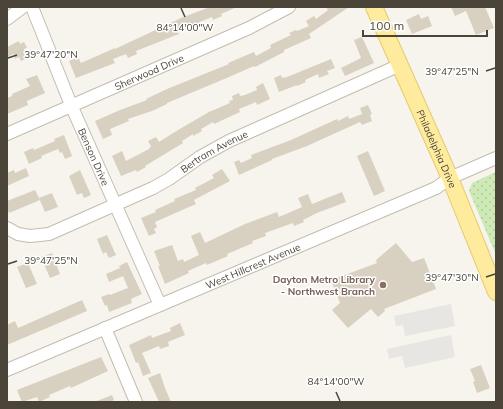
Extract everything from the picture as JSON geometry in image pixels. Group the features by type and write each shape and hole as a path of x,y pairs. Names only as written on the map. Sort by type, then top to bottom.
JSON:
{"main road":[{"name":"Philadelphia Drive","path":"374,7 450,178 496,292"}],"street":[{"path":"7,18 23,7"},
{"name":"Benson Drive","path":"32,7 71,106 160,305"},
{"name":"Sherwood Drive","path":"7,134 248,28 289,7"},
{"name":"Bertram Avenue","path":"7,228 18,234 30,236 49,234 158,185 200,157 229,141 400,65"},
{"name":"West Hillcrest Avenue","path":"7,370 436,188 450,178 496,158"},
{"path":"105,328 136,402"}],"green space":[{"path":"496,172 496,255 469,191 472,183"}],"shaded area":[{"path":"451,304 455,326 405,336 403,325 396,326 394,316"},
{"path":"451,335 455,357 405,368 402,356 389,359 387,349"}],"building":[{"path":"210,7 237,7 221,14 222,16 213,20 212,17 200,22 201,24 191,28 191,26 178,32 179,34 136,51 137,54 128,58 126,54 113,59 115,63 76,78 69,61 78,57 81,63 181,18"},
{"path":"326,7 349,7 309,34 311,38 284,50 284,52 255,67 254,66 167,103 152,111 128,119 129,121 110,129 112,135 103,139 95,121 147,100 146,99 167,89 229,64 228,63 254,52 256,56 271,48 270,45 291,35 289,33 309,26 306,21 314,16 316,19 328,10"},
{"path":"451,7 485,7 494,28 476,35 466,11 455,16"},
{"path":"419,14 421,19 428,16 432,26 412,34 406,20"},
{"path":"362,37 374,63 345,76 341,68 361,58 354,40"},
{"path":"19,41 20,44 24,42 27,48 24,49 28,58 21,61 19,57 15,59 14,54 7,57 7,47"},
{"path":"331,59 335,68 327,71 329,74 319,78 318,74 305,80 306,82 279,92 274,78 281,75 282,78 287,77"},
{"path":"37,75 45,93 27,101 28,105 7,114 7,98 12,96 12,94 30,86 26,79"},
{"path":"263,83 270,99 257,105 256,102 239,109 240,112 214,124 213,122 201,129 202,131 193,136 193,134 182,141 183,143 145,166 146,167 137,172 136,170 121,176 112,156 122,151 126,161 149,149 151,146 148,141 156,137 159,142 209,112 230,103 229,101 233,100 232,96 239,93 240,96 245,95 257,90 256,87"},
{"path":"368,105 372,114 370,115 372,121 362,125 360,122 307,146 272,159 239,175 234,162 239,160 241,163 252,158 251,155 291,140 337,119 338,121 348,116 349,119 362,114 360,108"},
{"path":"64,135 72,156 65,159 62,152 60,153 58,149 41,156 42,158 29,164 24,152 33,148 34,150 55,141 54,139"},
{"path":"368,151 385,191 374,196 357,156"},
{"path":"26,168 29,176 7,186 7,173 14,170 15,173"},
{"path":"222,169 230,181 194,200 196,204 155,222 157,227 154,229 156,233 149,236 141,218 156,212 155,210 175,201 174,199 196,190 195,188 214,178 212,175"},
{"path":"80,170 91,195 84,198 82,193 77,195 69,176"},
{"path":"35,190 40,200 9,213 7,209 7,201"},
{"path":"342,192 346,202 317,213 303,220 304,222 294,226 293,223 265,233 266,236 252,241 253,243 227,254 228,256 188,271 189,273 165,284 154,251 172,245 178,261 183,259 184,262 199,255 191,236 200,232 205,243 245,224 277,212 279,217 302,207 298,198 308,194 312,204"},
{"path":"52,193 58,207 45,212 39,198"},
{"path":"107,235 116,255 109,258 106,252 103,254 97,239"},
{"name":"Dayton Metro Library - Northwest Branch","path":"396,243 412,262 424,258 436,289 384,309 385,311 378,317 371,309 348,328 332,310 340,303 331,280 377,263 376,260"},
{"path":"52,253 60,274 50,278 41,257"},
{"path":"127,262 142,294 131,299 132,303 109,312 107,305 105,306 101,297 128,288 123,276 109,282 106,274 120,268 119,266"},
{"path":"28,263 37,284 26,288 17,267"},
{"path":"82,300 87,311 7,345 7,325 15,321 18,328"},
{"path":"180,323 185,335 168,342 169,346 160,349 159,346 142,353 151,373 143,376 138,362 136,363 129,345 151,335 152,338 171,331 170,328"},
{"path":"101,357 108,371 71,388 70,386 49,395 50,397 39,402 37,397 22,402 17,390"},
{"path":"481,365 490,388 477,393 473,382 475,381 470,369"},
{"path":"160,373 171,402 159,402 148,378"},
{"path":"112,395 114,400 110,402 94,402"}],"place":[{"name":"Dayton Metro Library - Northwest Branch","path":"383,285"}]}
